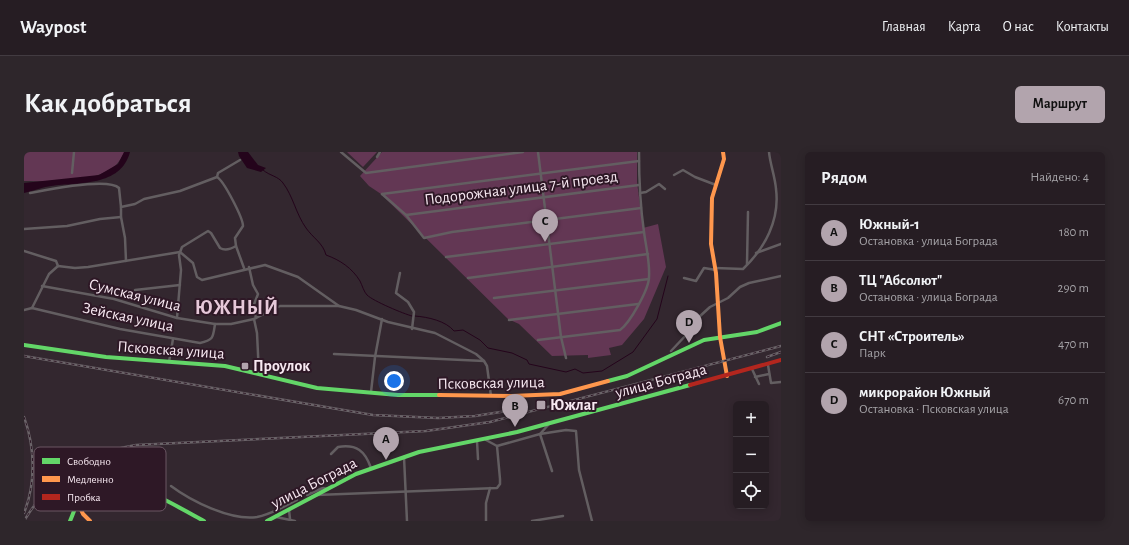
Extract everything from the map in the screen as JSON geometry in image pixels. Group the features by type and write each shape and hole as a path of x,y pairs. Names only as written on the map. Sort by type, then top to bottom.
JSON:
{"street":[{"path":"72,173 74,152"},
{"path":"341,152 366,173 523,152"},
{"path":"376,157 380,152"},
{"path":"538,152 561,337 566,358"},
{"path":"538,340 620,330 626,326 638,304 649,279 648,254 639,185 639,152"},
{"path":"723,152 724,159 712,198 711,244 716,269 720,338 727,376"},
{"path":"684,278 696,281 704,268 743,268 769,236 774,222 776,189 768,152"},
{"path":"121,207 135,204 144,198 186,189 217,177 218,173 240,160"},
{"path":"639,161 382,194 406,215 424,238 452,232 641,208"},
{"path":"674,175 683,170 694,177 716,185"},
{"path":"217,177 220,179 243,223 242,229 235,238 236,246 244,268"},
{"path":"30,193 53,188 109,183 119,188 126,261"},
{"path":"640,193 646,192 659,184 665,190"},
{"name":"Подорожная улица 7-й проезд","path":"406,215 639,185"},
{"path":"747,264 748,212"},
{"path":"24,229 67,226 100,219 121,217"},
{"path":"177,318 180,286 180,252 182,247 206,231 211,233 222,249 236,246"},
{"path":"446,257 644,232"},
{"path":"755,253 781,244"},
{"path":"24,251 50,259 56,262 58,266 74,268 180,252 193,263 197,277 202,280 244,268 265,265 298,277 339,306 412,329 435,333 464,347 484,360 487,366 491,396"},
{"path":"468,278 648,254"},
{"path":"32,308 49,274 58,266"},
{"path":"249,267 253,285 258,294 253,307 258,333 259,374"},
{"path":"400,273 396,293 408,302 414,312 412,329"},
{"path":"670,351 688,333 699,317 718,302 728,298 740,287 749,283 781,276"},
{"path":"494,298 649,279"},
{"name":"Сумская улица","path":"42,286 114,299 177,318 216,324 231,324 255,319 280,306 339,306"},
{"path":"135,290 180,286"},
{"path":"508,320 638,304"},
{"name":"Зейская улица","path":"24,310 32,308 120,329 200,343 210,341 214,335 216,324"},
{"path":"371,392 375,357 382,319"},
{"name":"Псковская улица","path":"24,345 106,357 225,366 317,388 398,395 491,396 560,394 627,376 704,340 757,332 781,323"},
{"path":"169,362 173,339"},
{"path":"334,354 375,357 484,360"},
{"name":"улица Бограда","path":"267,521 371,468 404,457 436,447 486,440 768,365 781,360"},
{"path":"768,365 771,383 781,382"},
{"path":"752,369 759,384"},
{"path":"755,376 769,374"},
{"path":"540,434 550,423"},
{"path":"486,440 497,446 540,434 566,430 576,431 579,470 592,521"},
{"path":"540,434 552,471"},
{"path":"477,441 478,459"},
{"path":"331,454 338,446 357,447 364,453 371,468"},
{"path":"316,495 406,493 497,488 500,484 497,446"},
{"path":"404,457 407,521"},
{"path":"171,486 201,505 236,516 258,517 298,500"},
{"path":"307,496 323,488 329,489"},
{"path":"486,521 486,503 490,488"},
{"path":"166,502 204,521"},
{"path":"289,510 290,519"},
{"path":"70,521 74,511"},
{"path":"82,511 90,521"},
{"path":"532,521 563,516"},
{"path":"276,517 295,521"}],"shaded area":[{"path":"24,152 125,152 116,165 96,176 84,179 60,181 24,181"},
{"path":"124,152 130,152 125,163 118,172 108,177 97,181 48,187 24,193 24,183 99,175 118,164"},
{"path":"238,152 248,152 258,165 266,168 261,172 247,168"},
{"path":"347,152 377,152 363,167"},
{"path":"382,152 637,152 637,182 643,228 658,224 666,267 644,319 622,345 609,348 611,355 588,358 588,355 552,356 519,324 508,319 381,194 369,186 360,176"}],"waterway":[{"path":"263,170 283,183 303,223 323,247 326,255 336,259 349,268 357,276 366,294 370,298 412,316"},
{"path":"415,316 442,322 454,331 463,330 480,340 488,348 512,353 527,360 529,364 566,372 575,369 583,373 602,371 633,352 657,319 668,276"}],"railway":[{"path":"126,447 136,445 426,431 490,422 781,346"},
{"path":"767,357 781,352"},
{"path":"24,356 373,415 438,418 475,416 520,409"},
{"path":"24,417 28,429 33,465 31,490 24,513"},
{"path":"24,521 34,506"}],"traffic: fast":[{"path":"608,381 627,376 704,340 757,332 781,323"},
{"path":"24,345 106,357 225,366 317,388 398,395 439,395"},
{"path":"267,521 356,474 419,452 517,432 690,385"},
{"path":"166,501 204,521"},
{"path":"70,521 74,511"}],"traffic: slow":[{"path":"723,152 724,159 712,198 711,244 716,273 720,337 727,376"},
{"path":"439,395 511,396 560,394 608,381"},
{"path":"82,511 90,521"}],"traffic: jam":[{"path":"690,385 781,360"}],"place":[{"name":"СНТ «Строитель»","path":"545,242"},
{"name":"микрорайон Южный","path":"689,343"},
{"name":"Проулок","path":"245,366"},
{"name":"Южлаг","path":"541,405"},
{"name":"ТЦ \"Абсолют\"","path":"515,427"},
{"name":"Южный-1","path":"386,460"}],"district":[{"name":"ЮЖНЫЙ","path":"237,308"}]}
